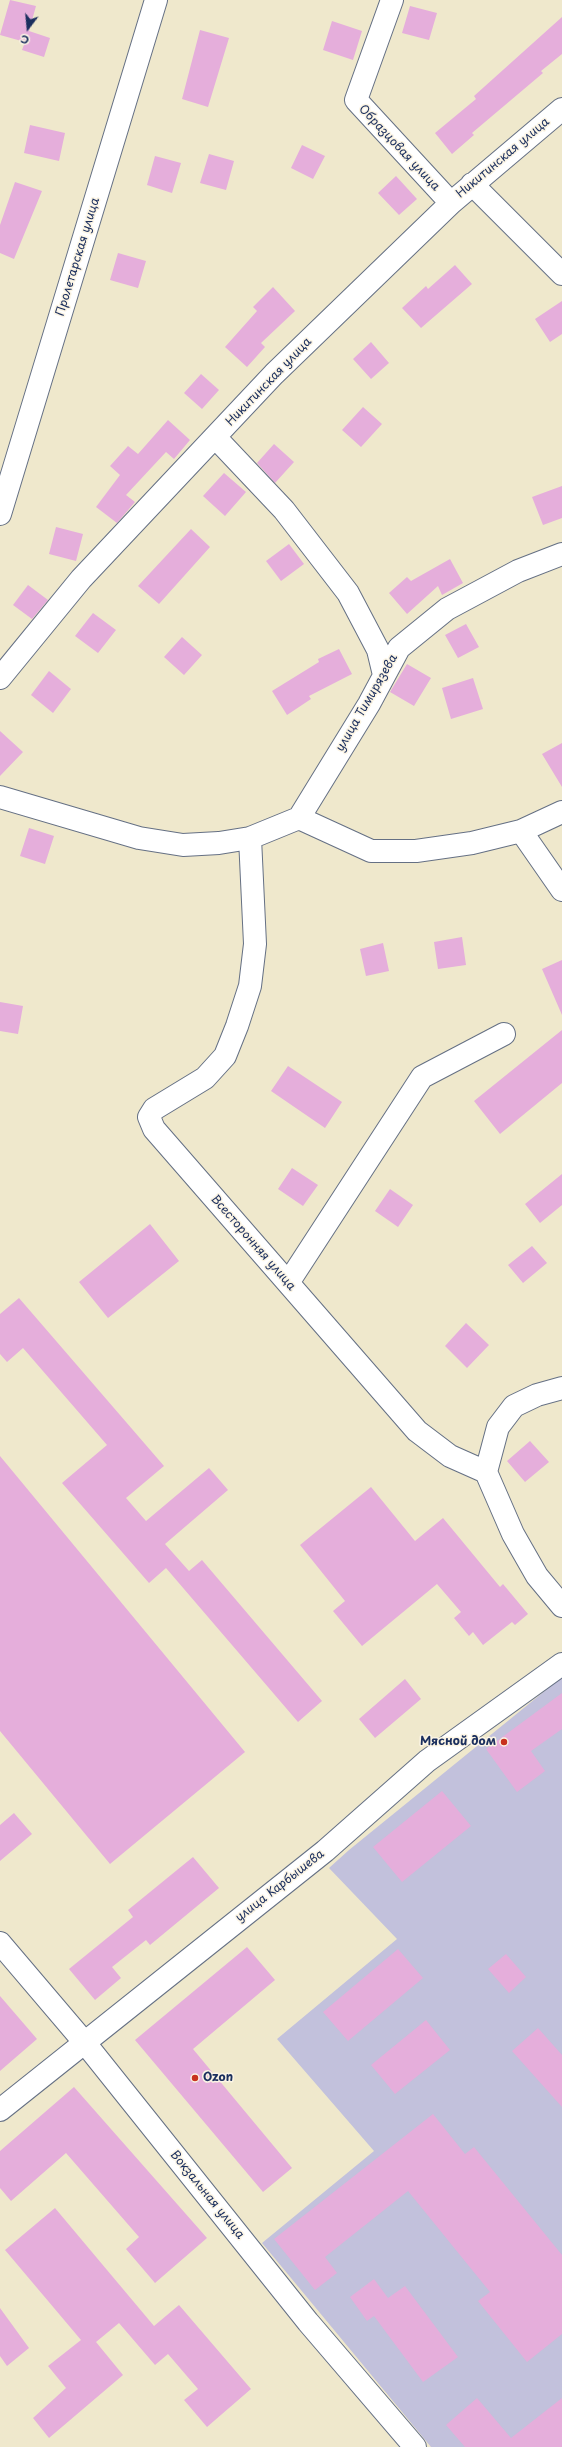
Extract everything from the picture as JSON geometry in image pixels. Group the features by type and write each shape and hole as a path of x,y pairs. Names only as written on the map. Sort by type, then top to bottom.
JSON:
{"street":[{"name":"Пролетарская улица","path":"0,514 156,0"},
{"name":"Образцовая улица","path":"392,0 356,100 450,202"},
{"name":"Никитинская улица","path":"0,678 81,579 274,374 450,202 562,109"},
{"path":"472,184 562,274"},
{"path":"215,437 284,510 348,593 378,650 384,675"},
{"name":"улица Тимирязева","path":"299,818 369,704 399,648 448,609 518,571 562,554"},
{"path":"0,797 139,838 183,845 219,843 250,838 299,818 371,850 423,850 472,843 521,831 562,812"},
{"path":"521,831 562,890"},
{"name":"Всесторонняя улица","path":"250,838 255,944 250,986 237,1026 225,1056 205,1078 154,1109 149,1117 154,1129 418,1431 450,1456 486,1472"},
{"path":"288,1283 422,1077 504,1034"},
{"path":"562,1388 537,1394 514,1406 498,1426 486,1472 513,1534 537,1576 562,1606"},
{"name":"улица Карбышева","path":"0,2110 325,1851 427,1761 562,1664"},
{"name":"Вокзальная улица","path":"0,1942 85,2043 308,2322 414,2447"}],"shaded area":[{"path":"562,1677 562,2447 431,2447 262,2243 374,2151 277,2039 397,1939 329,1868 349,1850"}],"building":[{"path":"10,0 36,6 29,31 50,38 44,57 22,50 25,42 0,35"},
{"path":"410,6 437,13 429,40 402,33"},
{"path":"562,17 562,54 541,71 543,73 472,133 474,135 452,154 435,133 476,99 474,96"},
{"path":"332,21 362,31 353,60 323,50"},
{"path":"200,30 229,38 208,107 182,99"},
{"path":"30,125 65,133 59,161 24,153"},
{"path":"302,145 325,156 313,179 291,168"},
{"path":"209,154 234,161 226,190 200,183"},
{"path":"155,156 181,163 172,193 147,185"},
{"path":"396,176 417,199 399,215 378,193"},
{"path":"15,182 42,191 14,259 0,253 0,225"},
{"path":"118,253 146,261 138,288 110,280"},
{"path":"455,265 472,284 421,328 402,308 426,286 428,289"},
{"path":"273,287 295,311 261,343 265,347 247,367 225,347 257,311 253,307"},
{"path":"562,301 562,334 550,342 535,319"},
{"path":"371,342 389,363 371,379 353,359"},
{"path":"201,374 219,390 202,409 184,393"},
{"path":"363,407 382,424 361,447 342,430"},
{"path":"168,420 190,440 174,459 166,452 126,495 135,502 117,523 96,507 120,475 110,466 128,446 138,454"},
{"path":"274,444 294,462 275,483 257,463"},
{"path":"224,473 246,492 225,516 203,496"},
{"path":"562,486 562,518 543,525 532,497"},
{"path":"56,527 83,534 76,561 49,554"},
{"path":"191,529 210,547 159,604 138,586"},
{"path":"289,544 304,564 281,581 266,561"},
{"path":"450,559 463,583 442,595 438,586 407,614 389,593 407,577 411,581"},
{"path":"28,585 48,600 32,619 13,605"},
{"path":"93,613 116,630 98,653 75,636"},
{"path":"466,624 479,647 458,658 445,635"},
{"path":"182,637 202,655 184,675 164,657"},
{"path":"339,649 352,674 309,696 311,699 287,715 272,691 319,662 318,659"},
{"path":"407,664 431,678 414,706 390,692"},
{"path":"49,671 71,689 53,713 31,695"},
{"path":"473,678 483,709 451,719 442,688"},
{"path":"0,731 23,752 0,776"},
{"path":"562,743 562,787 542,754"},
{"path":"29,828 54,836 45,864 20,856"},
{"path":"462,937 466,965 438,969 434,942"},
{"path":"383,943 389,971 366,976 360,949"},
{"path":"562,960 562,1015 542,969"},
{"path":"0,1002 23,1006 18,1034 0,1031"},
{"path":"562,1030 562,1083 500,1134 474,1101"},
{"path":"288,1066 342,1102 325,1128 271,1091"},
{"path":"292,1168 318,1185 303,1206 278,1189"},
{"path":"562,1174 562,1205 540,1223 525,1204"},
{"path":"390,1189 413,1205 398,1227 375,1211"},
{"path":"150,1224 179,1261 108,1318 79,1282"},
{"path":"532,1246 547,1263 523,1283 508,1265"},
{"path":"19,1298 164,1466 126,1498 146,1521 209,1468 228,1490 165,1544 189,1571 202,1560 322,1701 298,1722 166,1568 149,1583 62,1483 107,1445 23,1348 7,1362 0,1354 0,1314"},
{"path":"466,1323 489,1345 467,1368 445,1346"},
{"path":"530,1441 549,1462 525,1482 507,1461"},
{"path":"0,1456 245,1752 110,1864 0,1731"},
{"path":"371,1487 415,1541 443,1518 500,1587 503,1584 528,1614 515,1625 512,1622 483,1645 473,1632 469,1636 454,1618 461,1612 437,1584 362,1646 333,1611 345,1601 300,1545"},
{"path":"405,1679 421,1699 375,1738 359,1719"},
{"path":"562,1693 562,1729 531,1751 545,1771 517,1792 486,1749"},
{"path":"442,1791 471,1826 402,1882 373,1847"},
{"path":"14,1813 32,1834 0,1861 0,1825"},
{"path":"193,1857 219,1888 150,1945 146,1940 112,1967 121,1978 95,2000 69,1969 133,1917 128,1910"},
{"path":"247,1947 275,1980 193,2049 292,2168 263,2192 135,2040"},
{"path":"398,1949 423,1978 348,2041 323,2012"},
{"path":"506,1954 526,1977 509,1993 488,1969"},
{"path":"0,1996 37,2039 0,2071"},
{"path":"426,2020 450,2050 395,2094 371,2065"},
{"path":"538,2028 562,2055 562,2107 512,2051"},
{"path":"74,2087 207,2238 155,2283 126,2249 139,2237 66,2153 11,2201 0,2188 0,2151"},
{"path":"433,2114 465,2154 474,2147 562,2255 562,2334 527,2362 478,2301 490,2292 408,2191 325,2257 337,2273 315,2290 274,2239"},
{"path":"55,2208 154,2326 179,2305 251,2389 207,2427 184,2400 198,2389 168,2354 155,2365 119,2323 96,2342 123,2375 49,2438 33,2418 66,2388 48,2366 81,2340 5,2250"},
{"path":"374,2279 388,2298 405,2286 458,2357 423,2382 374,2316 367,2321 350,2297"},
{"path":"0,2308 29,2348 7,2366 0,2356"},
{"path":"477,2398 511,2438 562,2398 562,2447 465,2447 446,2425"}],"place":[{"name":"Мясной дом","path":"504,1742"},
{"name":"Ozon","path":"195,2078"}]}
